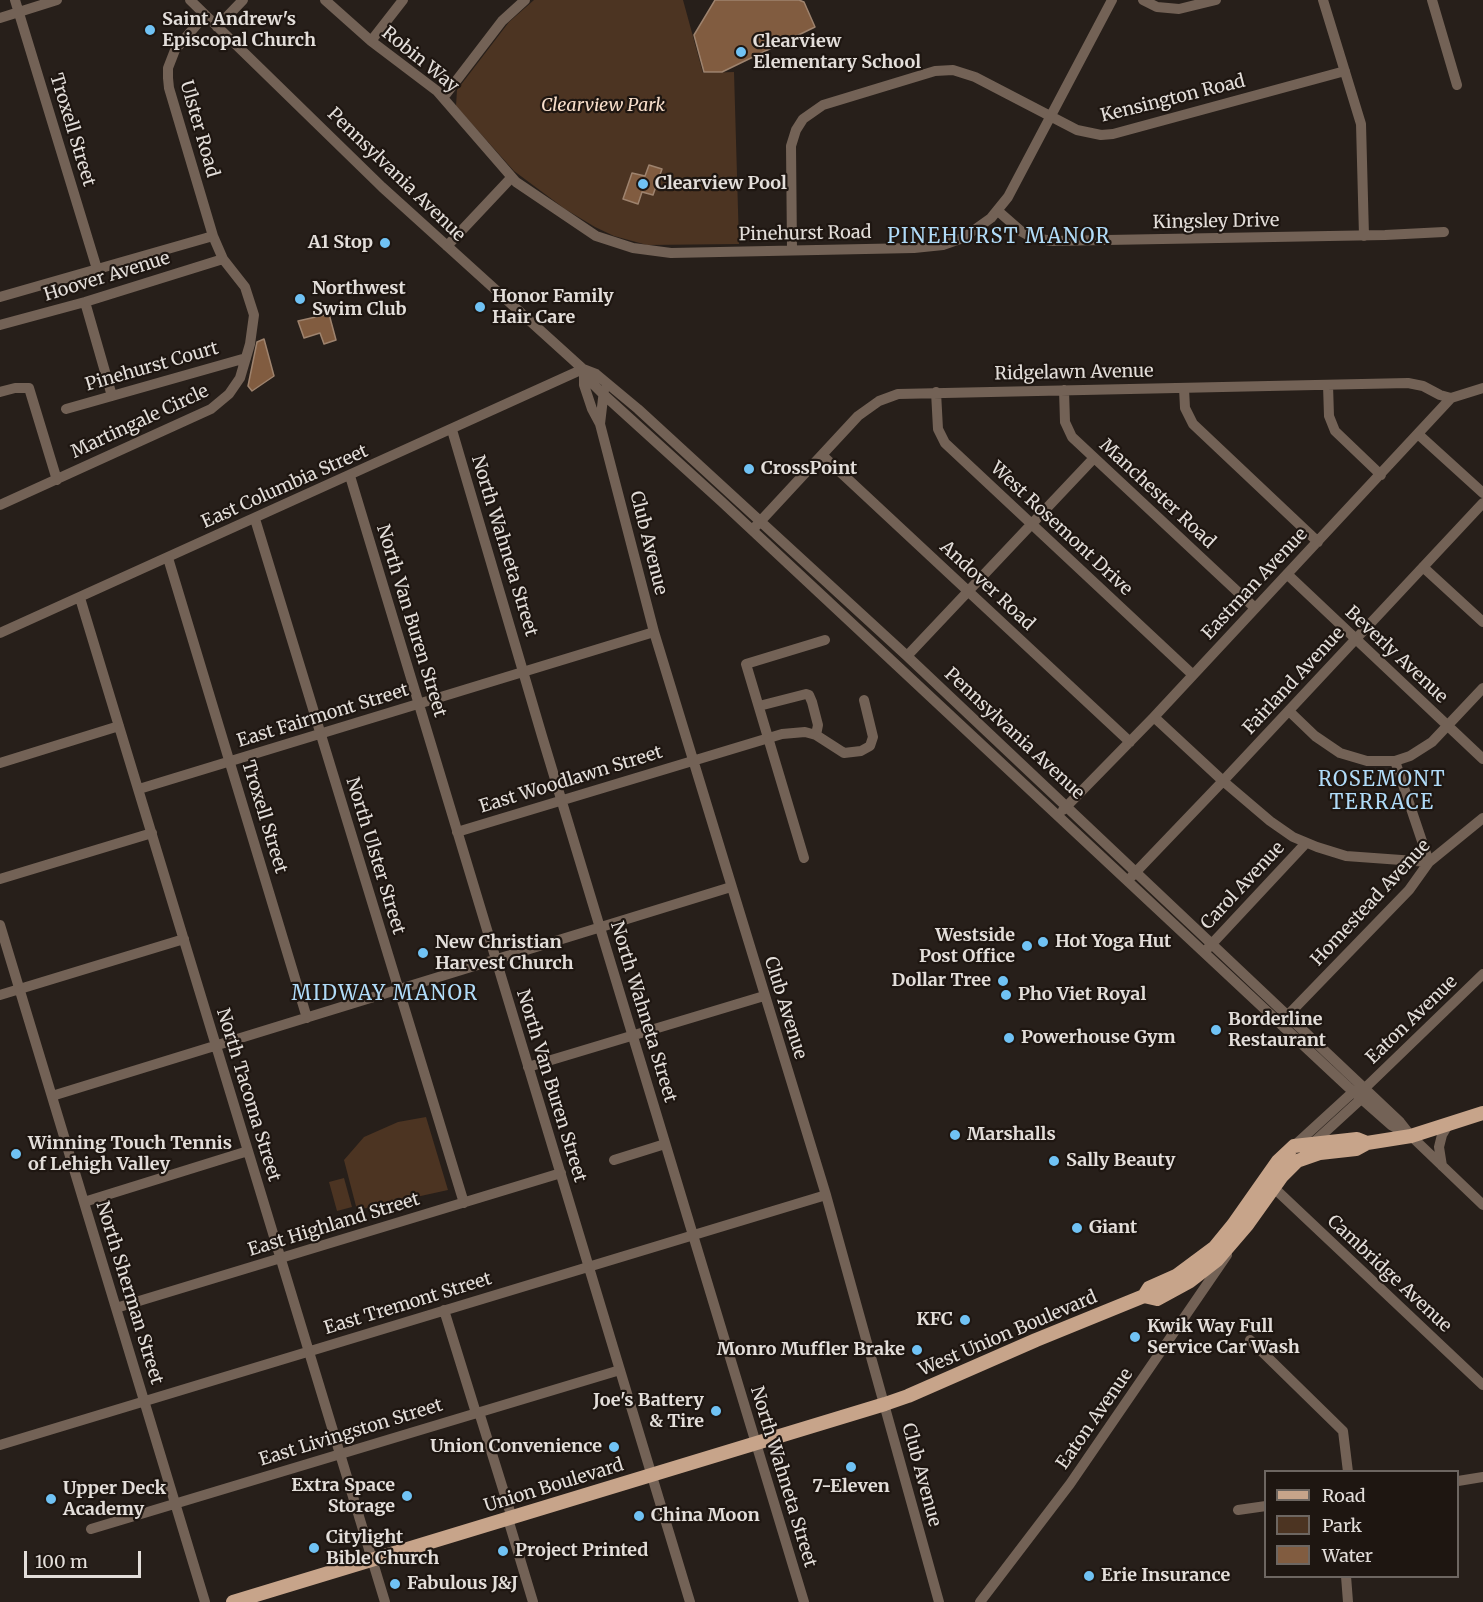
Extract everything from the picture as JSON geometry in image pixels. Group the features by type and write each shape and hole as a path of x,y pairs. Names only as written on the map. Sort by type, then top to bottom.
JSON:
{"main road":[{"path":"1297,1161 1320,1153 1356,1149 1367,1143 1411,1136 1483,1113"},
{"path":"1294,1146 1358,1139 1367,1143"},
{"name":"West Union Boulevard","path":"1144,1296 1149,1288 1176,1276 1215,1247 1278,1161 1294,1146"},
{"name":"West Union Boulevard","path":"885,1404 1144,1296 1157,1299 1190,1281 1229,1249 1273,1187 1297,1161"},
{"name":"Union Boulevard","path":"234,1602 885,1404"}],"street":[{"name":"Troxell Street","path":"15,0 97,269"},
{"path":"0,18 57,0"},
{"name":"Pennsylvania Avenue","path":"190,0 447,246 584,369 605,381 907,656 1136,872 1208,948 1359,1093 1400,1122 1411,1136 1483,1205"},
{"path":"217,27 243,0"},
{"name":"Robin Way","path":"325,0 371,41 427,83 443,98 511,178"},
{"path":"371,41 404,0"},
{"path":"443,98 501,21 525,0"},
{"name":"Pinehurst Road","path":"511,178 587,231 622,245 671,253 932,247 963,238 984,225 1008,197 1112,0"},
{"path":"1143,0 1157,6 1179,9 1216,0"},
{"path":"1323,0 1346,71 1362,132 1364,236"},
{"path":"1432,0 1457,85"},
{"name":"Ulster Road","path":"205,15 175,50 168,68 168,78 213,236 223,259"},
{"name":"Kensington Road","path":"792,250 791,146 799,124 823,105 935,71 953,70 975,77 1077,130 1090,134 1113,134 1346,71"},
{"path":"447,246 511,178"},
{"name":"Kingsley Drive","path":"998,211 1022,232 1031,237 1051,241 1364,236 1444,232"},
{"name":"Hoover Avenue","path":"0,297 213,236"},
{"name":"Hoover Avenue","path":"0,325 85,302 223,259"},
{"name":"Martingale Circle","path":"0,505 211,409 223,401 235,387 246,358 254,315 245,287 223,259"},
{"path":"85,302 112,396"},
{"name":"Pinehurst Court","path":"66,409 246,358"},
{"name":"Pennsylvania Avenue","path":"584,369 590,380 603,393 1127,881 1287,1016 1359,1093"},
{"name":"Club Avenue","path":"584,369 584,385 600,424 654,632 826,1195 939,1602"},
{"name":"East Columbia Street","path":"0,633 584,369"},
{"name":"Club Avenue","path":"600,424 605,381"},
{"name":"Ridgelawn Avenue","path":"751,531 858,416 879,401 898,394 1416,384 1451,398"},
{"path":"1328,385 1329,416 1335,430 1381,475"},
{"path":"0,392 15,388 29,388 57,480"},
{"path":"1184,388 1185,408 1193,424 1318,542"},
{"path":"1451,398 1483,388"},
{"name":"Manchester Road","path":"1064,390 1065,422 1072,437 1255,608"},
{"name":"West Rosemont Drive","path":"936,392 937,425 945,443 1193,675"},
{"name":"Eastman Avenue","path":"1057,815 1154,717 1451,398"},
{"name":"North Wahneta Street","path":"452,430 632,1036 804,1602"},
{"path":"1418,434 1483,493"},
{"name":"Andover Road","path":"822,455 1130,742"},
{"path":"907,656 1094,458"},
{"name":"North Van Buren Street","path":"350,476 690,1602"},
{"name":"Fairland Avenue","path":"1127,881 1483,503"},
{"name":"North Ulster Street","path":"255,519 464,1203"},
{"name":"Troxell Street","path":"168,558 307,1018"},
{"path":"1423,567 1483,622"},
{"name":"Beverly Avenue","path":"1287,574 1483,759"},
{"name":"North Tacoma Street","path":"80,598 385,1602"},
{"name":"East Fairmont Street","path":"139,789 654,632"},
{"path":"804,858 746,664 825,640"},
{"path":"1289,711 1324,743 1340,753 1367,760 1395,761 1422,750 1483,688"},
{"path":"759,706 809,695 818,725 816,735 844,753 861,751 870,746 873,737 864,700"},
{"path":"1154,717 1270,821 1306,843 1346,855 1429,862 1395,761"},
{"path":"0,763 119,726"},
{"name":"East Woodlawn Street","path":"457,832 768,738 792,732 816,735"},
{"name":"Homestead Avenue","path":"1287,1016 1409,890 1429,862 1483,818"},
{"path":"0,879 152,833"},
{"name":"Carol Avenue","path":"1208,948 1306,843"},
{"path":"52,1096 601,929 731,887"},
{"name":"North Sherman Street","path":"0,926 205,1602"},
{"path":"0,995 184,939"},
{"name":"Eaton Avenue","path":"1297,1161 1359,1093 1483,974"},
{"path":"528,1067 764,996"},
{"name":"Eaton Avenue","path":"1294,1146 1359,1093"},
{"path":"1442,1166 1438,1147 1448,1125"},
{"path":"614,1160 665,1144"},
{"path":"84,1202 248,1152"},
{"name":"East Highland Street","path":"116,1308 561,1173"},
{"name":"Cambridge Avenue","path":"1273,1187 1483,1385"},
{"name":"East Tremont Street","path":"0,1445 826,1195"},
{"name":"Eaton Avenue","path":"980,1602 1071,1484 1219,1268 1229,1249"},
{"path":"444,1310 510,1519 533,1602"},
{"path":"1250,1340 1343,1431 1348,1470"},
{"name":"East Livingston Street","path":"91,1529 620,1370"},
{"path":"1459,1481 1483,1477"},
{"path":"1238,1510 1264,1506"},
{"path":"1346,1578 1348,1602"}],"green space":[{"name":"Clearview Park","path":"534,0 683,0 703,73 734,72 739,244 647,245 614,236 595,227 565,209 514,171 456,106 457,90 509,22"},
{"path":"426,1117 448,1190 357,1210 344,1160 364,1137 398,1122"},
{"path":"344,1178 352,1207 337,1211 329,1182"}],"water":[{"path":"715,0 799,0 804,2 815,27 722,72 704,72 694,35"},
{"name":"Clearview Pool","path":"649,165 662,169 653,195 642,192 638,204 623,199 632,173 645,176"},
{"path":"329,314 336,340 324,344 320,333 304,338 298,321"},
{"path":"264,339 274,376 252,391 248,386 257,342"}],"place":[{"name":"Saint Andrew's Episcopal Church","path":"150,30"},
{"name":"Clearview Elementary School","path":"741,52"},
{"name":"Clearview Pool","path":"643,184"},
{"name":"A1 Stop","path":"385,243"},
{"name":"Northwest Swim Club","path":"300,299"},
{"name":"Honor Family Hair Care","path":"480,307"},
{"name":"CrossPoint","path":"749,469"},
{"name":"Hot Yoga Hut","path":"1043,942"},
{"name":"Westside Post Office","path":"1027,946"},
{"name":"New Christian Harvest Church","path":"423,953"},
{"name":"Dollar Tree","path":"1003,981"},
{"name":"Pho Viet Royal","path":"1006,995"},
{"name":"Borderline Restaurant","path":"1216,1030"},
{"name":"Powerhouse Gym","path":"1009,1038"},
{"name":"Marshalls","path":"955,1135"},
{"name":"Winning Touch Tennis of Lehigh Valley","path":"16,1154"},
{"name":"Sally Beauty","path":"1054,1161"},
{"name":"Giant","path":"1077,1228"},
{"name":"KFC","path":"965,1320"},
{"name":"Kwik Way Full Service Car Wash","path":"1135,1337"},
{"name":"Monro Muffler Brake","path":"917,1350"},
{"name":"Joe's Battery & Tire","path":"716,1411"},
{"name":"Union Convenience","path":"614,1447"},
{"name":"7-Eleven","path":"851,1467"},
{"name":"Extra Space Storage","path":"407,1496"},
{"name":"Upper Deck Academy","path":"51,1499"},
{"name":"China Moon","path":"639,1516"},
{"name":"Citylight Bible Church","path":"314,1548"},
{"name":"Project Printed","path":"503,1551"},
{"name":"Erie Insurance","path":"1089,1576"},
{"name":"Fabulous J&J","path":"395,1584"}],"district":[{"name":"PINEHURST MANOR","path":"999,237"},
{"name":"ROSEMONT TERRACE","path":"1382,792"},
{"name":"MIDWAY MANOR","path":"385,994"}]}
